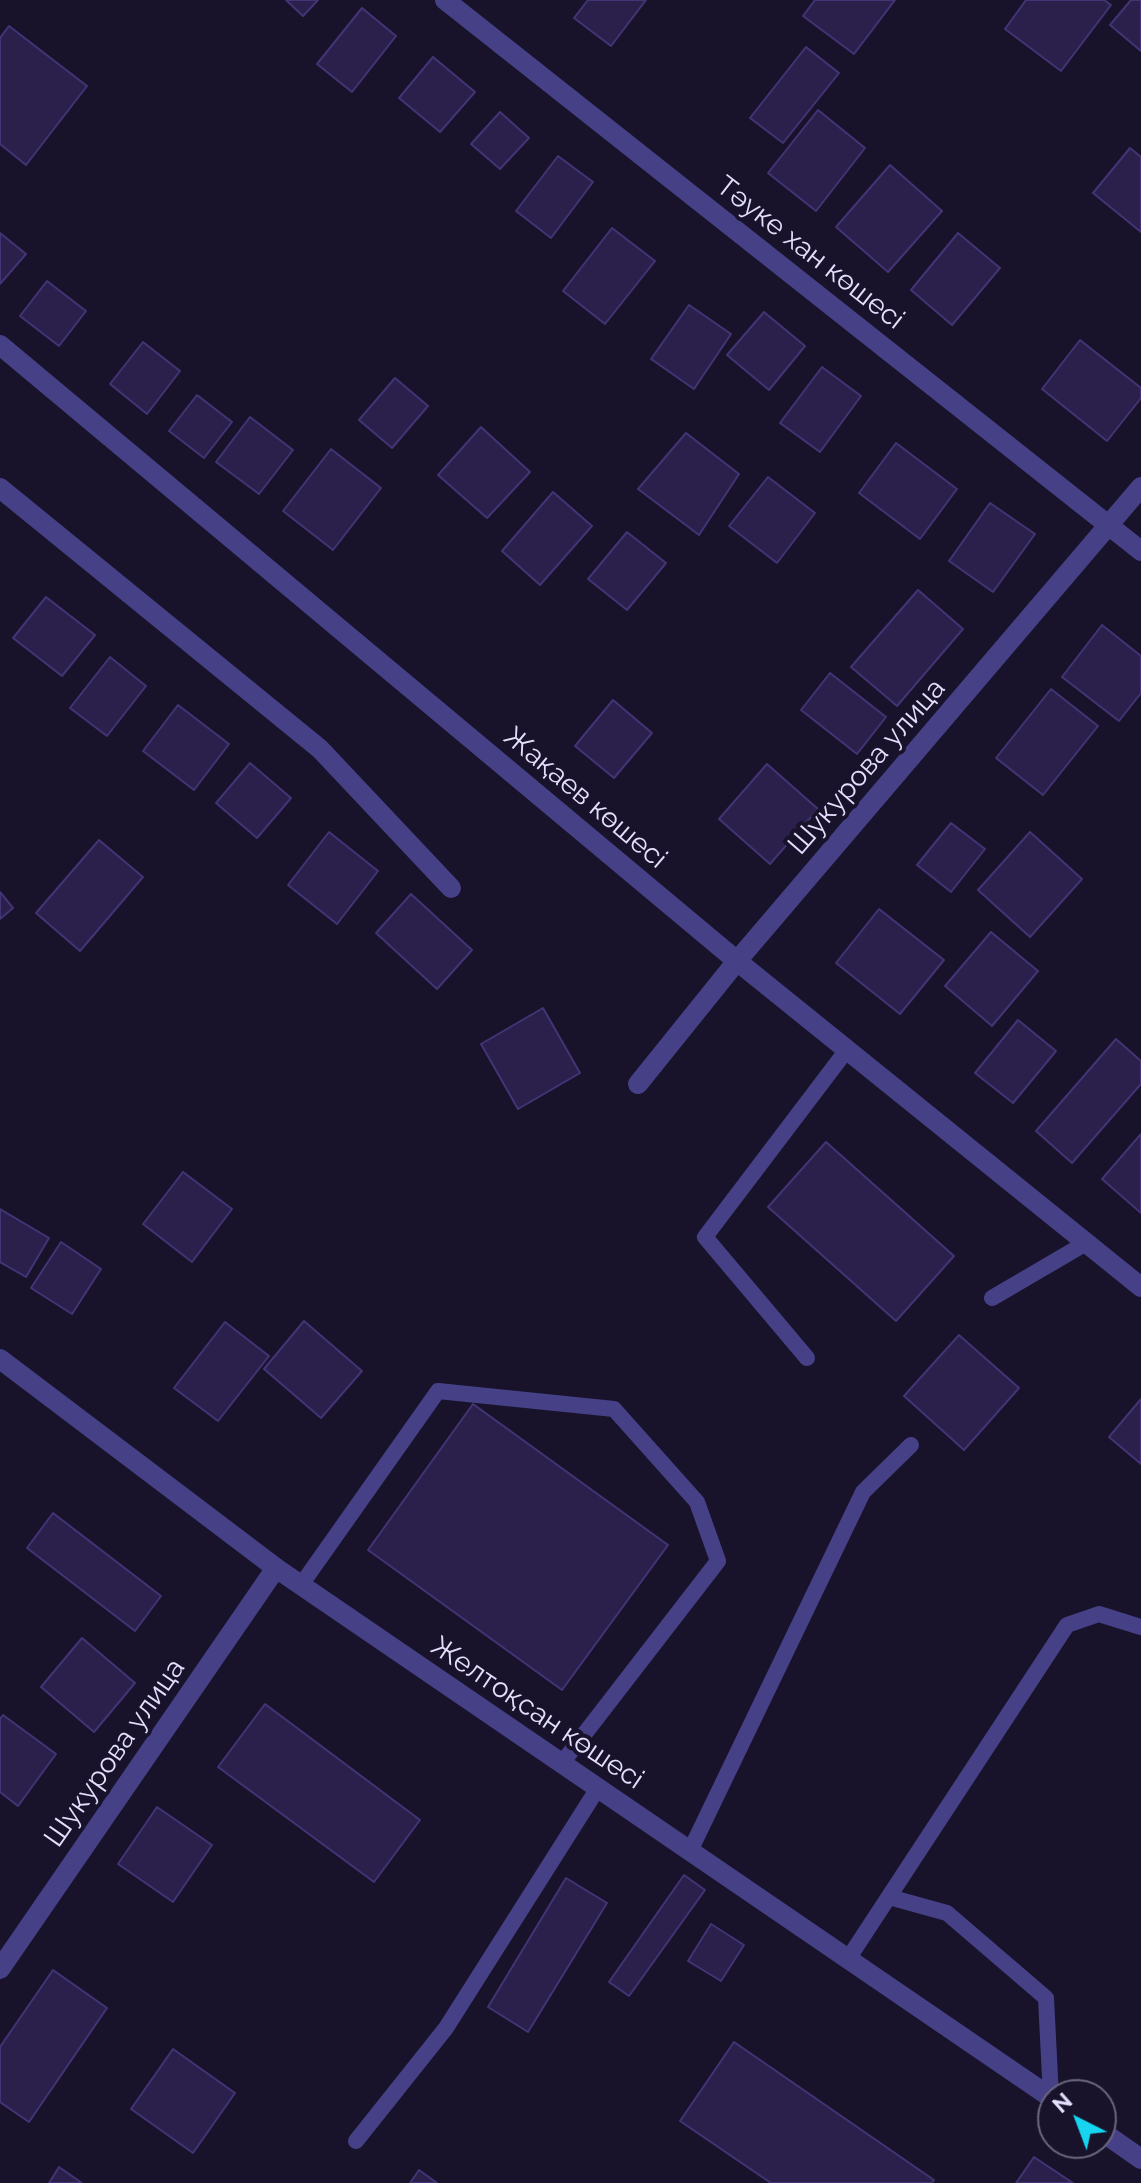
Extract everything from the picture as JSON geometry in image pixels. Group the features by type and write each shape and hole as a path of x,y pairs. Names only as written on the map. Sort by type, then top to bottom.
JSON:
{"street":[{"name":"Тәуке хан көшесі","path":"445,0 1141,551"},
{"name":"Жақаев көшесі","path":"0,345 846,1051 1141,1287"},
{"name":"Шукурова улица","path":"638,1084 737,961 1141,487"},
{"path":"0,488 320,749 451,888"},
{"name":"Желтоқсан көшесі","path":"0,1359 276,1568 1037,2088"},
{"name":"Шукурова улица","path":"0,1969 276,1568"},
{"path":"1117,2142 1141,2159"}],"lane":[{"path":"807,1358 705,1237 846,1051"},
{"path":"992,1298 1086,1243"},
{"path":"301,1585 438,1391 614,1409 697,1502 718,1561 562,1763"},
{"path":"690,1851 863,1492 911,1445"},
{"path":"848,1959 1067,1625 1099,1614 1141,1627"},
{"path":"356,2141 446,2028 598,1788"},
{"path":"889,1897 947,1913 1046,1998 1051,2079"}],"building":[{"path":"286,0 318,0 303,16"},
{"path":"588,0 646,0 611,46 574,18"},
{"path":"815,0 895,0 854,54 803,16"},
{"path":"1026,0 1104,0 1111,5 1061,71 1005,29"},
{"path":"1131,0 1141,0 1141,51 1110,25"},
{"path":"362,8 396,36 352,92 317,64"},
{"path":"9,26 87,86 26,165 0,144 0,38"},
{"path":"806,47 839,73 783,143 750,118"},
{"path":"433,57 475,92 440,132 399,98"},
{"path":"818,110 865,148 816,211 768,173"},
{"path":"500,112 529,138 500,169 471,144"},
{"path":"1130,148 1141,157 1141,232 1093,193"},
{"path":"558,156 593,182 551,238 516,211"},
{"path":"890,165 942,211 888,272 836,227"},
{"path":"612,228 655,261 605,324 563,291"},
{"path":"0,233 26,254 0,284"},
{"path":"958,233 1000,268 952,325 911,290"},
{"path":"47,281 86,311 59,346 20,316"},
{"path":"689,305 731,334 694,389 651,359"},
{"path":"764,312 805,346 769,390 727,355"},
{"path":"1080,340 1141,388 1141,398 1107,441 1042,389"},
{"path":"143,342 180,371 147,414 110,384"},
{"path":"822,367 861,396 820,452 780,423"},
{"path":"395,378 428,406 392,448 359,420"},
{"path":"197,395 232,422 204,458 169,431"},
{"path":"250,417 293,450 259,494 216,462"},
{"path":"481,427 530,472 487,518 438,475"},
{"path":"686,433 739,474 699,535 638,489"},
{"path":"896,443 957,489 920,539 859,493"},
{"path":"331,449 381,488 333,550 283,511"},
{"path":"768,477 815,513 777,563 729,526"},
{"path":"553,492 592,526 540,585 502,551"},
{"path":"990,503 1035,534 993,592 949,561"},
{"path":"627,532 666,563 627,610 588,579"},
{"path":"918,590 963,629 897,706 851,667"},
{"path":"46,597 95,635 62,676 13,638"},
{"path":"1102,625 1141,656 1141,693 1119,721 1062,677"},
{"path":"110,657 146,686 107,736 70,708"},
{"path":"830,673 886,717 857,754 801,710"},
{"path":"1051,689 1098,726 1043,795 996,758"},
{"path":"613,700 652,733 614,778 575,746"},
{"path":"178,705 229,744 194,790 143,751"},
{"path":"250,763 291,798 257,838 216,803"},
{"path":"767,764 818,809 770,864 719,819"},
{"path":"951,823 985,849 951,892 917,865"},
{"path":"329,832 378,871 337,924 288,885"},
{"path":"1030,832 1082,879 1030,937 978,890"},
{"path":"99,840 143,877 80,951 36,913"},
{"path":"0,892 13,908 0,919"},
{"path":"411,894 472,950 437,989 376,933"},
{"path":"879,909 944,960 900,1014 836,963"},
{"path":"991,932 1038,971 992,1026 945,986"},
{"path":"543,1008 580,1073 518,1109 481,1044"},
{"path":"1018,1020 1056,1051 1013,1103 975,1073"},
{"path":"1116,1039 1141,1061 1141,1084 1072,1163 1036,1131"},
{"path":"1141,1134 1141,1213 1102,1179"},
{"path":"826,1142 954,1256 896,1321 768,1207"},
{"path":"183,1172 232,1209 192,1262 143,1224"},
{"path":"0,1209 49,1238 26,1277 0,1262"},
{"path":"61,1242 101,1269 72,1314 31,1288"},
{"path":"304,1321 362,1371 321,1418 264,1369"},
{"path":"225,1322 269,1356 218,1421 174,1388"},
{"path":"959,1335 1019,1388 964,1450 904,1396"},
{"path":"1141,1399 1141,1464 1109,1437"},
{"path":"473,1404 668,1545 562,1690 368,1550"},
{"path":"53,1513 161,1596 135,1631 27,1548"},
{"path":"82,1638 135,1683 94,1732 41,1687"},
{"path":"265,1704 420,1820 374,1882 218,1767"},
{"path":"3,1715 56,1754 18,1806 0,1792 0,1719"},
{"path":"157,1807 212,1845 173,1902 118,1864"},
{"path":"684,1875 705,1890 629,1996 609,1982"},
{"path":"566,1878 607,1903 528,2032 488,2007"},
{"path":"711,1924 744,1945 721,1981 688,1961"},
{"path":"53,1970 107,2008 29,2122 0,2102 0,2047"},
{"path":"734,2042 934,2180 932,2183 771,2183 680,2121"},
{"path":"173,2049 235,2093 193,2153 131,2109"},
{"path":"1034,2157 1073,2183 1016,2183"},
{"path":"59,2167 82,2183 49,2183"},
{"path":"419,2170 437,2183 410,2183"}]}
